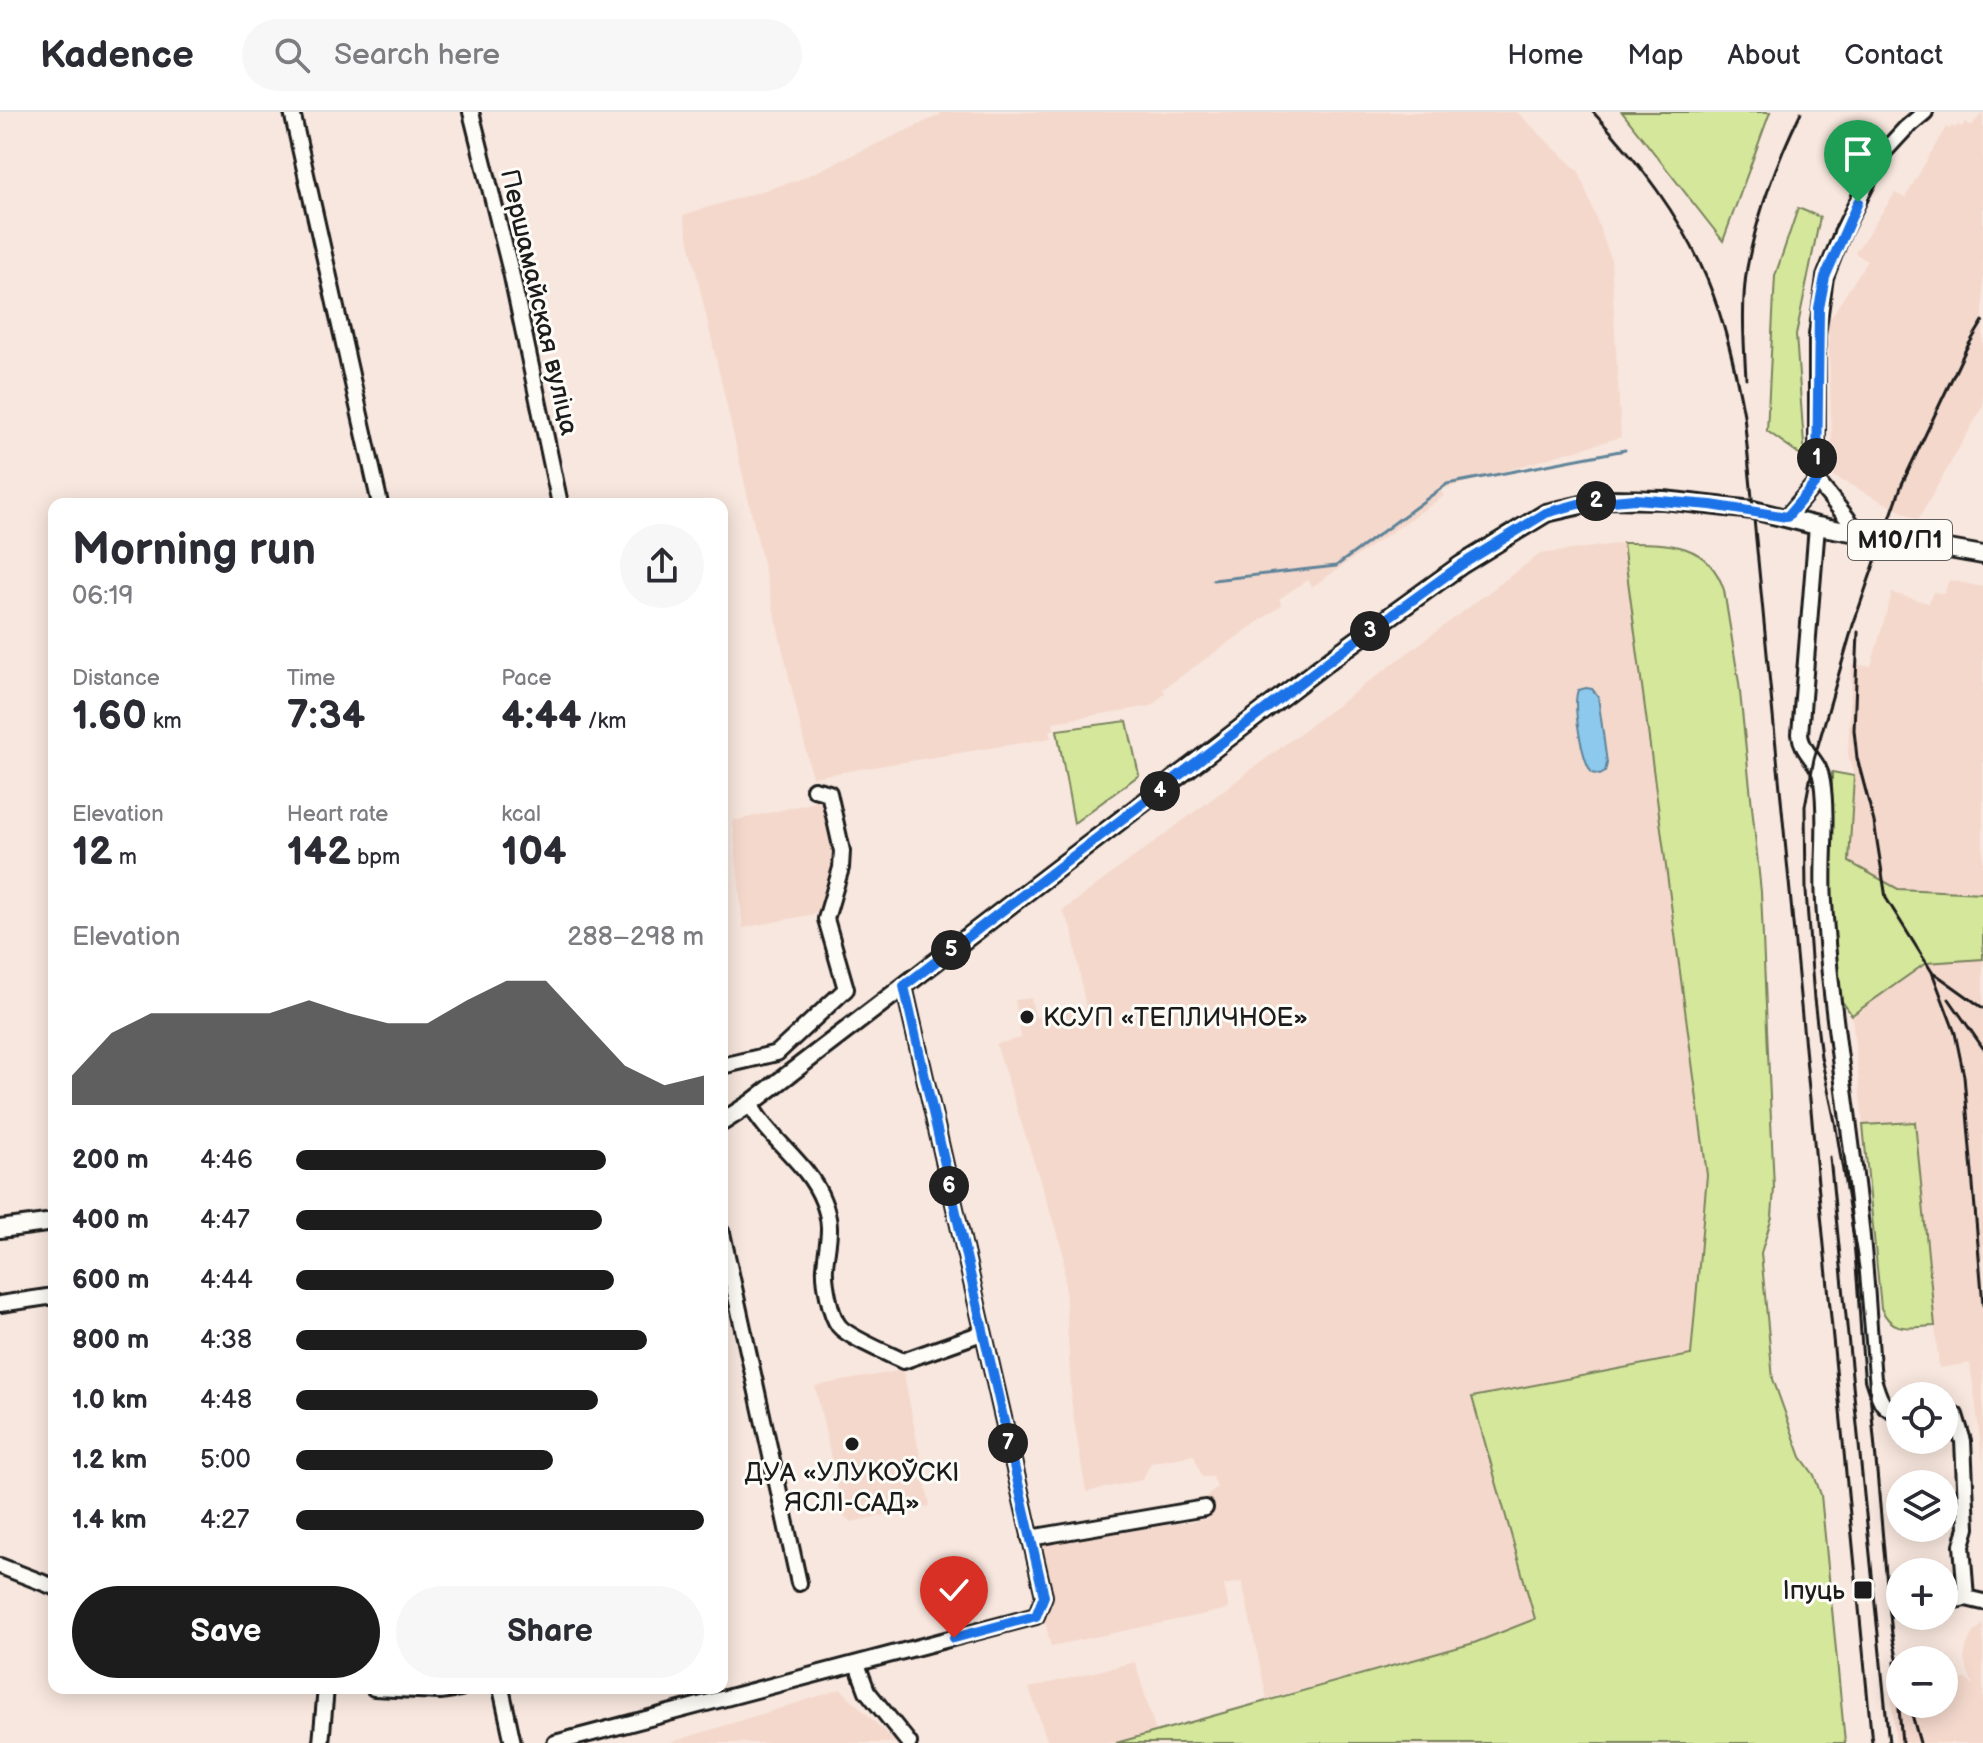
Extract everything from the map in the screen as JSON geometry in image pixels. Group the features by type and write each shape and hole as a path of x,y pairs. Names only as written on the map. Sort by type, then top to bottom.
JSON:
{"main road":[{"name":"М10/П1","path":"728,1118 1335,656 1461,565 1546,513 1578,504 1635,499 1711,505 1983,555"},
{"path":"0,1229 48,1223"}],"street":[{"path":"292,112 379,498"},
{"name":"Першамайская вуліца","path":"471,112 511,272 559,498"},
{"path":"1860,534 1817,481 1817,335 1825,277 1843,231 1881,155 1925,112"},
{"path":"1787,517 1817,481"},
{"path":"1817,526 1800,734 1805,753 1814,759 1823,785 1824,902 1859,1210 1873,1379 1881,1404 1886,1408"},
{"path":"728,1065 777,1053 846,989 826,919 841,868 842,851 829,793 814,789"},
{"path":"555,1743 1036,1616 1044,1596 904,986"},
{"path":"750,1104 759,1121 809,1173 823,1201 830,1224 830,1245 825,1267 827,1294 839,1326 903,1361 982,1333"},
{"path":"728,1260 799,1583"},
{"path":"0,1304 48,1297"},
{"path":"1958,1421 1967,1528 1962,1545 1966,1598"},
{"path":"1030,1538 1205,1508"},
{"path":"1967,1528 1983,1526"},
{"path":"0,1566 48,1585"},
{"path":"1958,1599 1983,1602"},
{"path":"857,1664 867,1691 909,1743"},
{"path":"321,1743 325,1694"},
{"path":"502,1694 513,1743"}],"shaded area":[{"path":"940,112 1517,112 1579,172 1611,259 1621,437 1440,490 1444,496 1312,587 1307,580 1279,599 1282,605 1163,689 1165,693 1152,706 1053,722 1054,729 1049,731 1051,738 812,777 683,215 798,180 940,115"},
{"path":"1983,113 1983,406 1918,520 1833,476 1828,322 1867,261 1855,253 1895,193 1905,198 1946,127 1961,127 1966,122 1971,126"},
{"path":"1623,543 1707,1175 1691,1355 1472,1397 1536,1619 1474,1643 1267,1699 1242,1582 1224,1585 1229,1609 1051,1646 1026,1547 1208,1519 1203,1499 1217,1487 1213,1477 1202,1477 1194,1455 1151,1463 1142,1480 1086,1492 1072,1408 1063,1252 996,1044 1021,1038 1015,1000 1031,998 1035,1017 1078,1010 1080,1023 1088,1022 1072,929 1062,911 1540,554"},
{"path":"1949,580 1983,587 1983,893 1898,889 1848,861 1854,776 1848,754 1852,665 1871,666 1892,593 1929,603 1933,592 1944,594"},
{"path":"820,801 828,810 838,859 824,912 743,928 733,821"},
{"path":"1983,959 1983,1461 1970,1363 1939,1368 1915,1122 1863,1125 1852,1015 1927,963"},
{"name":"ДУА «УЛУКОЎСКІ ЯСЛІ-САД»","path":"903,1370 930,1506 851,1522 844,1516 815,1386"},
{"path":"1983,1624 1983,1743 1896,1743 1894,1718 1958,1718 1958,1680 1966,1679 1973,1685 1964,1660 1972,1634"},
{"path":"1135,1662 1156,1732 1116,1743 1048,1743 1029,1688"},
{"path":"841,1689 896,1743 669,1743"}],"green space":[{"path":"1622,112 1770,112 1723,241"},
{"path":"1798,208 1820,217 1796,335 1805,458 1767,431 1775,276"},
{"path":"1623,543 1655,543 1684,548 1708,562 1724,590 1739,683 1761,892 1774,1188 1772,1217 1761,1253 1773,1379 1801,1457 1814,1475 1821,1495 1845,1743 1116,1743 1474,1643 1535,1619 1472,1397 1691,1355 1707,1175"},
{"path":"1127,721 1139,775 1074,823 1057,730"},
{"path":"1832,772 1854,776 1849,862 1898,889 1983,893 1983,959 1926,963 1852,1015 1841,1000 1831,898"},
{"path":"1915,1122 1935,1326 1910,1328 1891,1322 1881,1308 1863,1125"}],"water":[{"path":"1592,689 1598,696 1607,763 1605,772 1600,775 1592,773 1588,766 1579,732 1576,697 1578,690"}],"waterway":[{"path":"1213,580 1336,566 1447,484 1625,450"}],"railway":[{"path":"1593,112 1657,190 1685,233 1713,295 1744,415 1872,1743"},
{"path":"1746,378 1744,309 1747,268 1769,188 1801,112"},
{"path":"1895,1646 1859,1268 1821,1057 1814,999 1806,891 1805,806 1814,759 1853,625 1902,484 1966,349 1983,321"},
{"path":"1858,632 1854,730 1857,758 1874,822 1886,898 1932,972 1955,1033 1964,1076 1983,1305"},
{"path":"1934,973 1983,1008"},
{"path":"1949,999 1983,1048"},
{"path":"1830,1157 1889,1743"},
{"path":"1900,1718 1902,1743"},
{"path":"1913,1718 1920,1743"}],"place":[{"name":"КСУП «ТЕПЛИЧНОЕ»","path":"1027,1017"},
{"name":"ДУА «УЛУКОЎСКІ ЯСЛІ-САД»","path":"852,1444"},
{"name":"Іпуць","path":"1863,1590"}],"route":[{"path":"954,1638 1036,1616 1044,1596 904,986 1335,656 1461,565 1546,513 1608,499 1635,499 1711,505 1787,517 1817,481 1819,308 1825,277 1858,202"}]}
